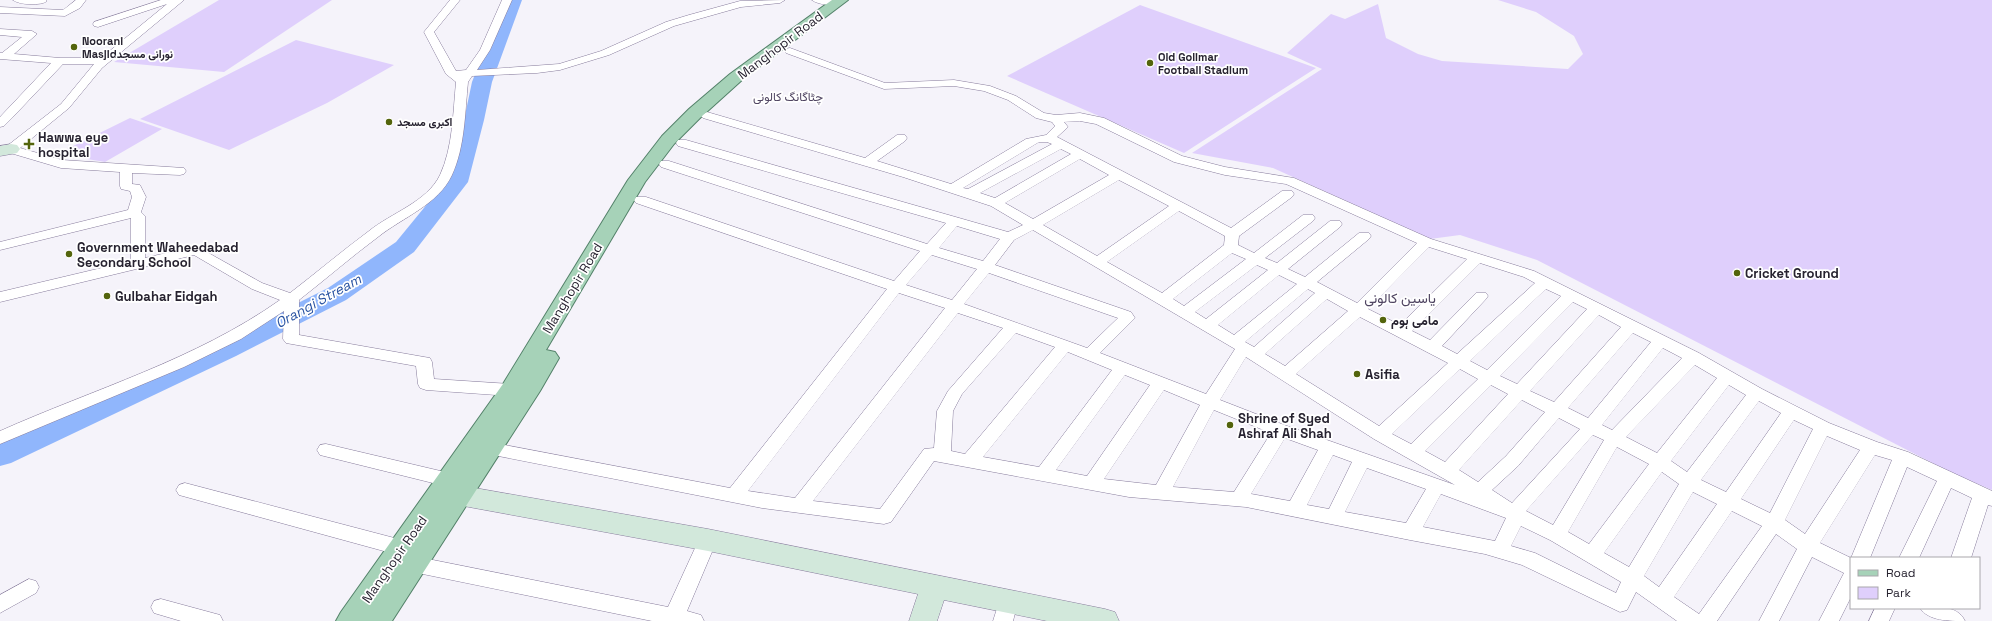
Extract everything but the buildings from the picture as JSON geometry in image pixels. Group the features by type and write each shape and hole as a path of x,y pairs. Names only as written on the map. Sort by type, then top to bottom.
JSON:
{"main road":[{"name":"Manghopir Road","path":"453,488 489,448 528,391 641,200 665,164 707,116 790,51 845,1"},
{"name":"Manghopir Road","path":"376,621 408,556 453,488 637,180 668,140 695,113 736,77 845,1"},
{"name":"Manghopir Road","path":"351,621 408,556"}],"street":[{"path":"18,0 42,1"},
{"path":"0,10 65,13 81,0"},
{"path":"98,24 170,0"},
{"path":"6,150 65,106 104,61 179,0"},
{"path":"455,0 429,32 461,76"},
{"path":"0,438 195,355 237,334 292,299 376,232 409,210 441,183 452,156 461,76 486,50 507,0"},
{"path":"712,0 740,4"},
{"path":"461,76 507,70 537,70 576,63 605,53 670,24 740,4 780,0"},
{"path":"817,0 845,1"},
{"path":"0,32 32,34 2,56"},
{"path":"790,51 884,86 954,83 986,88 1012,98 1040,116 1056,119 1080,117 1100,121 1178,158 1224,171 1289,181 1426,242 1529,274 1693,357 1756,393 1823,427 1871,447 1902,457 1987,497 1961,557"},
{"path":"2,56 60,61 104,61"},
{"path":"0,123 15,110 30,90 60,61"},
{"path":"707,116 867,162 996,203 1244,348 1380,435 1413,452 1442,478 1557,534 1632,579 1693,621"},
{"path":"952,189 1030,142 1049,138 1062,127 1056,119"},
{"path":"867,162 901,138"},
{"path":"1049,138 1179,206 1232,240 1257,259 1326,292 1488,377 1614,438 1660,462 1689,482 1774,523 1808,546 1850,567"},
{"path":"682,143 1009,237"},
{"path":"969,194 1061,144"},
{"path":"6,150 61,164 180,171"},
{"path":"996,203 1080,154"},
{"path":"665,164 928,250 986,267 1126,315 1127,318 1089,355"},
{"path":"126,168 126,186 135,188 139,197 134,213"},
{"path":"799,506 1009,237 1033,225 1119,174"},
{"path":"1162,300 1287,194"},
{"path":"641,200 1013,327 1281,430 1363,458 1442,478 1479,491 1516,514"},
{"path":"1097,262 1179,206"},
{"path":"134,213 138,216 138,262"},
{"path":"0,246 134,213"},
{"path":"1185,313 1257,259 1308,218"},
{"path":"734,496 896,287 955,221"},
{"path":"1207,326 1335,224"},
{"path":"1161,493 1210,402 1244,348 1306,283 1364,236"},
{"path":"1285,375 1359,309 1426,242"},
{"path":"0,297 138,262 196,250 257,286 292,299"},
{"path":"1402,332 1476,258"},
{"path":"1380,435 1545,282"},
{"path":"1244,348 1326,292"},
{"path":"1413,452 1571,295"},
{"path":"1432,347 1481,296"},
{"path":"292,299 291,338 424,362 426,384 511,390"},
{"path":"1410,533 1442,478 1597,308"},
{"path":"1479,491 1512,461 1631,325"},
{"path":"942,456 945,411 948,402 1013,327"},
{"path":"1500,550 1516,514 1591,427 1661,341"},
{"path":"970,460 1065,346"},
{"path":"1557,534 1614,438 1693,357"},
{"path":"1044,474 1122,368"},
{"path":"1592,555 1660,462 1728,376"},
{"path":"1091,483 1160,383"},
{"path":"489,448 734,496 884,517 930,454 970,460 1032,474 1044,474 1129,490 1238,500 1500,550 1528,559 1620,604 1632,579 1689,482 1756,393"},
{"path":"1662,599 1791,411"},
{"path":"1706,621 1774,523 1823,427"},
{"path":"1238,500 1281,430"},
{"path":"1295,510 1329,446"},
{"path":"1769,621 1808,546 1871,447"},
{"path":"326,450 453,488 934,587 1005,611 1105,621"},
{"path":"1860,557 1902,457"},
{"path":"1333,518 1363,458"},
{"path":"1909,557 1947,478"},
{"path":"185,490 408,556 673,619 694,621"},
{"path":"673,619 708,540"},
{"path":"1828,621 1850,580"},
{"path":"0,605 29,587"},
{"path":"923,621 934,587"},
{"path":"161,607 213,621"},
{"path":"1880,621 1885,609"}],"green space":[{"path":"219,0 332,0 224,72 114,62"},
{"path":"1498,0 1992,0 1992,490 1952,473 1537,260 1460,235 1430,239 1273,168 1192,153 1322,69 1287,53 1331,14 1345,19 1378,4 1386,38 1418,54 1442,61 1568,69 1583,54 1574,36 1536,12"},
{"path":"1140,5 1316,68 1184,153 1007,76"},
{"path":"296,40 394,65 327,103 229,150 140,119"},
{"path":"130,118 162,129 105,162 57,154"}],"waterway":[{"name":"Orangi Stream","path":"0,455 226,350 337,294 405,247 457,182 474,120 482,82 513,0"}],"place":[{"name":"Noorani Masjidنورانی مسجد","path":"74,47"},
{"name":"Old Golimar Football Stadium","path":"1150,63"},
{"name":"اکبری مسجد","path":"389,122"},
{"name":"Hawwa eye hospital","path":"29,144"},
{"name":"Government Waheedabad Secondary School","path":"69,254"},
{"name":"Cricket Ground","path":"1737,273"},
{"name":"Gulbahar Eidgah","path":"107,296"},
{"name":"مامی ہوم","path":"1383,320"},
{"name":"Asifia","path":"1357,374"},
{"name":"Shrine of Syed Ashraf Ali Shah","path":"1230,425"}],"district":[{"name":"چٹاگانگ کالونی","path":"788,97"},
{"name":"یاسین کالونی","path":"1400,298"}]}
